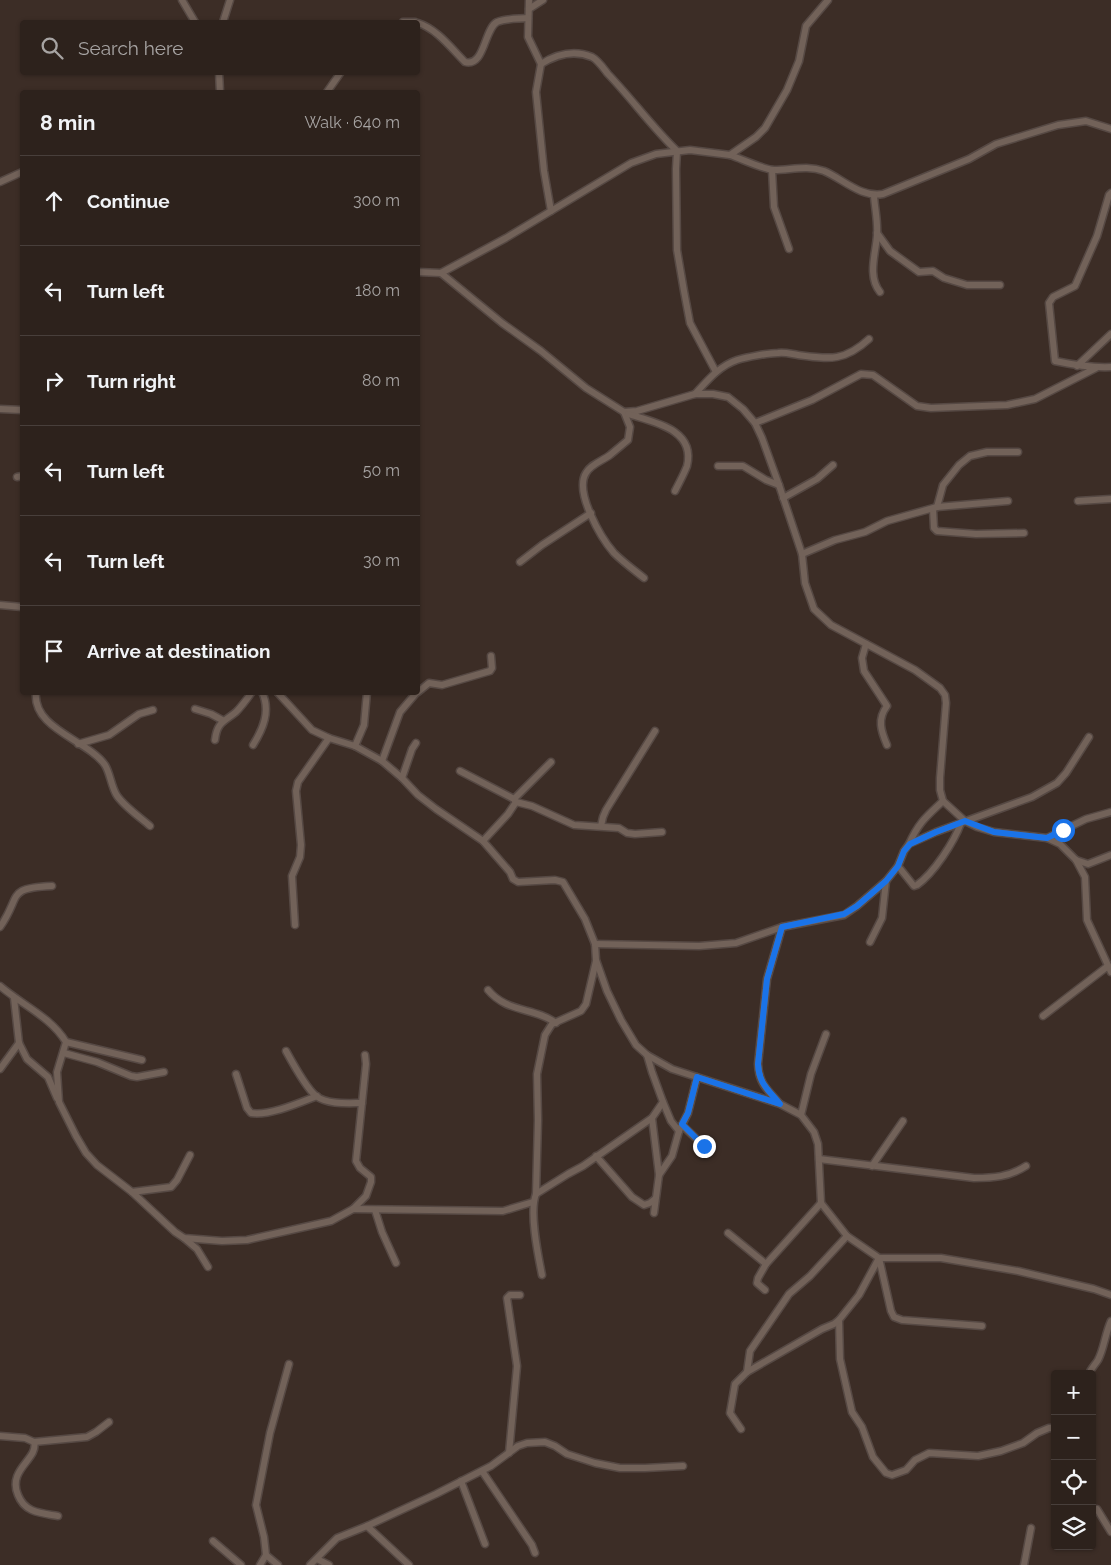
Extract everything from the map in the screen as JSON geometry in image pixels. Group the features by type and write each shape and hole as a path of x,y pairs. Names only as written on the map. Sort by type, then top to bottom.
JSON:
{"street":[{"path":"182,0 194,20"},
{"path":"223,20 230,0"},
{"path":"529,0 528,37 541,64 536,92 544,171 551,211"},
{"path":"530,9 543,0"},
{"path":"730,155 756,137 765,128 787,90 799,61 806,26 828,0"},
{"path":"420,24 435,32 465,62 469,63 473,62 482,52 492,26 497,22 528,18"},
{"path":"541,64 562,54 572,53 594,58 626,93 659,134 677,151 677,250 682,283 690,323 716,372"},
{"path":"219,75 220,90"},
{"path":"328,90 339,75"},
{"path":"420,272 441,273 631,164 656,154 690,150 730,155 772,170 806,168 824,171 848,185 874,196 969,159 996,144 1058,124 1086,121 1111,129"},
{"path":"772,170 774,207 789,249"},
{"path":"0,182 20,173"},
{"path":"1111,193 1108,195 1097,236 1075,286 1053,297 1049,304 1055,361 1096,368 1111,366"},
{"path":"874,196 877,234 873,273 875,285 880,292"},
{"path":"877,234 890,251 919,272 933,271 944,278 967,285 1000,285"},
{"path":"441,273 586,388 624,412 670,427 677,432 686,448 687,466 675,490"},
{"path":"1077,366 1111,334"},
{"path":"695,394 716,372 736,360 779,352 826,359 836,358 848,355 858,349 868,339"},
{"path":"755,424 812,400 861,374 873,375 917,406 931,408 1007,406 1035,399 1096,368"},
{"path":"624,412 637,411 695,394 713,394 728,397 743,409 755,424 762,438 784,498 802,554 805,584 814,609 831,625 915,670 940,688 945,695 940,778 940,790 944,800 963,822 994,832 1047,838 1060,844 1076,860 1085,877 1087,920 1109,969 1044,1016"},
{"path":"0,409 20,410"},
{"path":"624,412 630,427 628,440 609,456 591,467 582,479 583,494 596,526 614,552 644,578"},
{"path":"1018,452 987,452 970,456 959,465 943,485 935,508 934,528 937,532 976,534 1024,532"},
{"path":"784,498 817,479 833,465"},
{"path":"718,466 743,466 766,480 779,485"},
{"path":"1078,501 1111,499"},
{"path":"802,554 835,540 865,532 887,521 935,508 1008,501"},
{"path":"520,562 591,513"},
{"path":"0,605 20,607"},
{"path":"866,644 862,658 864,671 887,706 881,714 881,724 888,745"},
{"path":"420,690 430,683 442,685 490,672 492,668 491,656"},
{"path":"36,695 39,712 55,727 97,757 106,766 118,797 150,826"},
{"path":"215,740 216,730 222,720 236,712 250,695"},
{"path":"253,745 262,730 266,716 266,704 263,695"},
{"path":"280,695 312,730 329,738 355,746 382,761 418,795 483,841 510,872 513,879 518,882 555,880 563,882 585,919 595,944 596,960 607,991 636,1045 672,1069 780,1104 801,1115 814,1132 818,1144 820,1203 847,1236 879,1258 941,1258 1018,1271 1094,1289 1111,1295"},
{"path":"355,746 364,725 367,695"},
{"path":"382,761 400,712 414,695"},
{"path":"195,709 222,720"},
{"path":"78,744 108,735 139,714 153,710"},
{"path":"601,826 606,810 655,731"},
{"path":"910,844 1032,797 1058,783 1089,737"},
{"path":"295,924 292,876 300,857 301,845 296,791 298,782 329,738"},
{"path":"402,778 416,743"},
{"path":"483,841 508,814 515,800 550,762"},
{"path":"460,770 515,800 574,825 619,828 627,833 635,834 662,832"},
{"path":"595,944 708,945 736,943 782,927 844,914 857,906 886,881 898,866 904,851 910,844 923,818 944,800"},
{"path":"1047,838 1086,819 1111,812"},
{"path":"898,866 914,886 917,886 939,862 963,822"},
{"path":"1076,860 1088,864 1111,856"},
{"path":"870,942 882,918 886,881"},
{"path":"0,927 16,896 22,890 30,887 52,886"},
{"path":"780,1104 762,1084 758,1076 758,1064 767,979 782,927"},
{"path":"542,1275 537,1250 533,1202 536,1194 537,1074 545,1035 552,1024 581,1011 586,1004 596,960"},
{"path":"0,986 51,1023 66,1042 57,1072 59,1102"},
{"path":"488,990 495,998 506,1005 549,1017 556,1023"},
{"path":"14,998 19,1043 27,1059 48,1078 86,1153 97,1165 132,1192 175,1232 197,1249 208,1266"},
{"path":"801,1115 811,1074 826,1034"},
{"path":"66,1042 142,1060"},
{"path":"0,1070 19,1043"},
{"path":"286,1051 296,1070 317,1096 328,1101 362,1103"},
{"path":"64,1053 96,1062 131,1076 137,1077 164,1072"},
{"path":"647,1054 671,1121 704,1146"},
{"path":"184,1238 222,1241 247,1240 331,1221 353,1209 366,1196 371,1182 370,1177 360,1168 356,1161 366,1064 365,1056"},
{"path":"236,1074 250,1113 267,1112 317,1096"},
{"path":"659,1175 672,1156 688,1113 697,1077"},
{"path":"536,1194 623,1140 652,1118 663,1102"},
{"path":"652,1118 659,1175 654,1213"},
{"path":"872,1166 903,1121"},
{"path":"132,1192 171,1187 190,1156"},
{"path":"596,1156 632,1197 644,1205 655,1199"},
{"path":"819,1159 974,1178 996,1178 1015,1173 1026,1166"},
{"path":"353,1209 503,1211 533,1202"},
{"path":"765,1290 757,1283 766,1264 820,1203"},
{"path":"375,1210 382,1232 396,1263"},
{"path":"728,1233 766,1264"},
{"path":"747,1372 750,1351 789,1294 810,1276 847,1236"},
{"path":"741,1429 730,1413 735,1384 747,1372 839,1320 859,1295 879,1258"},
{"path":"879,1258 894,1317 902,1320 982,1326"},
{"path":"509,1453 517,1366 507,1298 510,1295 520,1295"},
{"path":"839,1320 840,1359 852,1412 862,1427 873,1457 886,1473 892,1475 906,1470 915,1460 929,1452 978,1456 1001,1451 1022,1442 1036,1433 1051,1428"},
{"path":"1091,1370 1098,1359 1111,1321"},
{"path":"260,1565 266,1554 256,1505 270,1433 289,1364"},
{"path":"0,1436 29,1438 34,1442 87,1437 109,1422"},
{"path":"34,1442 34,1451 16,1476 16,1491 22,1504 31,1511 58,1516"},
{"path":"310,1565 337,1538 367,1526 461,1481 482,1470 518,1446 527,1443 545,1442 567,1454 595,1463 620,1468 683,1466"},
{"path":"482,1470 532,1545 535,1553"},
{"path":"461,1481 485,1544"},
{"path":"1097,1509 1111,1532"},
{"path":"367,1526 410,1565"},
{"path":"1024,1565 1031,1528"},
{"path":"213,1541 241,1565"},
{"path":"266,1554 278,1565"},
{"path":"317,1559 329,1565"}],"route":[{"path":"704,1146 682,1124 688,1113 697,1077 780,1104 762,1084 758,1076 758,1064 767,979 782,927 844,914 857,906 886,881 898,866 904,851 910,844 965,821 994,832 1047,838 1063,830"}]}
